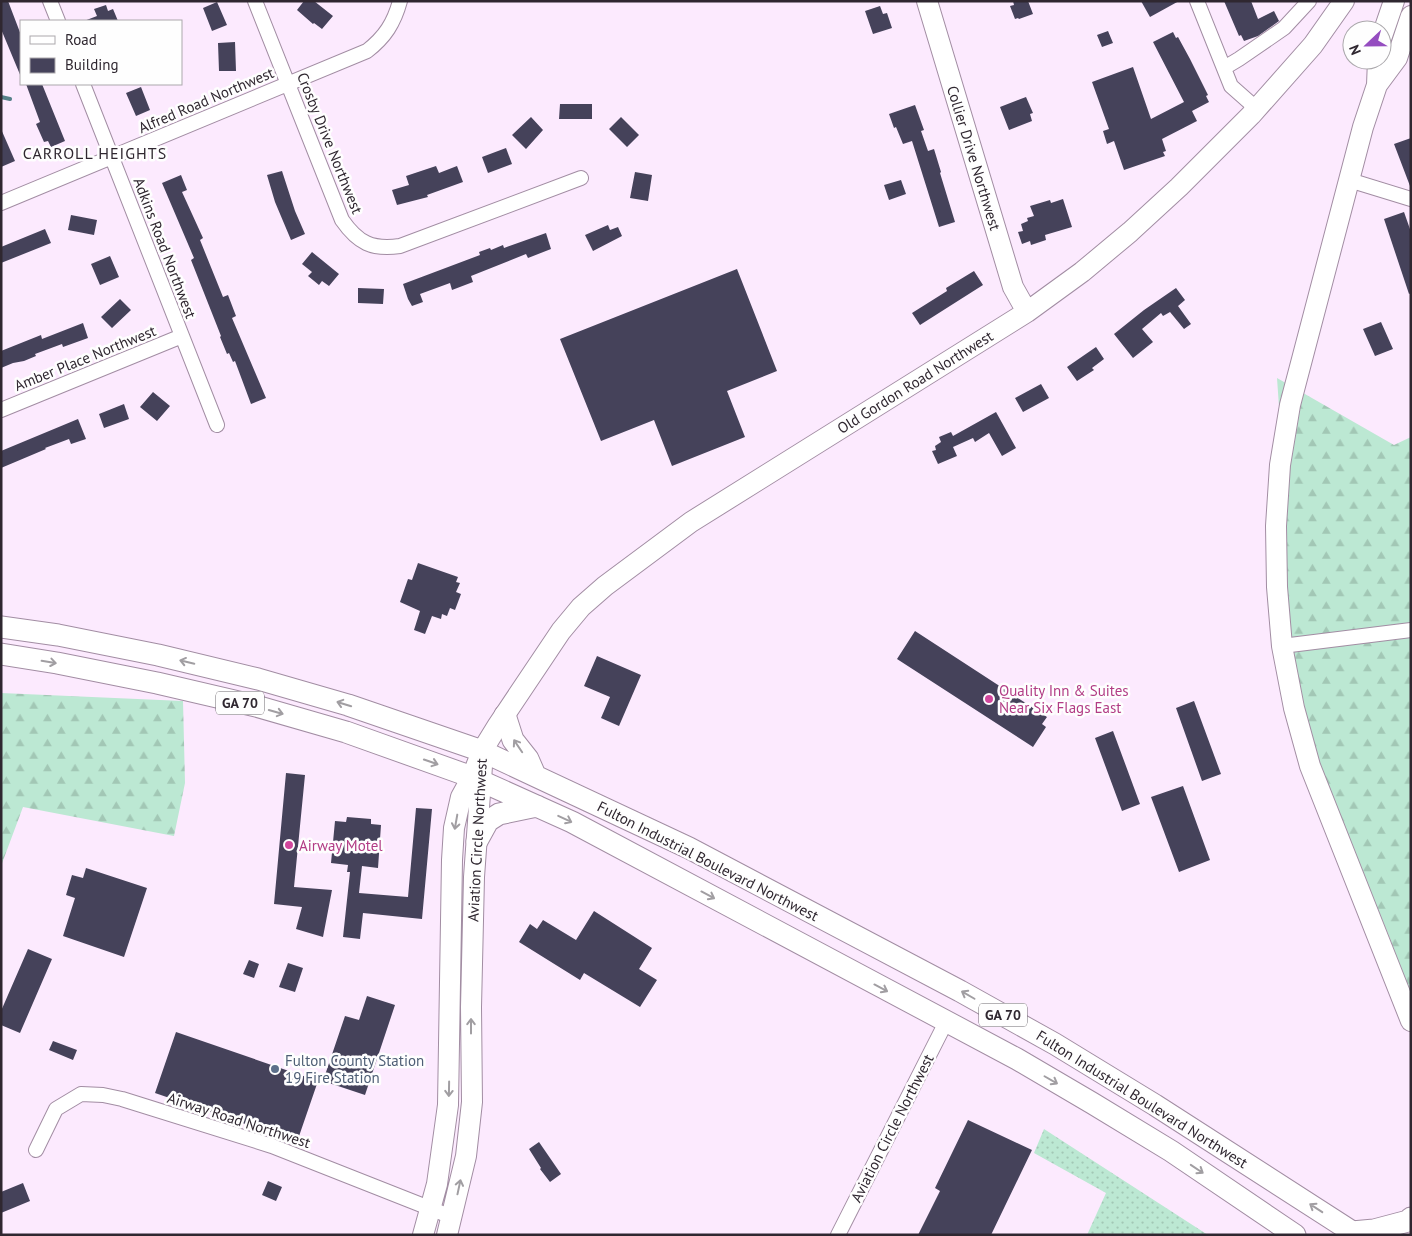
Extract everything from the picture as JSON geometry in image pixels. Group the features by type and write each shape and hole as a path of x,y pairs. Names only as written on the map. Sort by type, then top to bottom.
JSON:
{"main road":[{"name":"Collier Drive Northwest","path":"927,1 1013,287 1028,312"},
{"name":"Old Gordon Road Northwest","path":"482,751 561,631 582,607 605,586 691,522 1028,312 1082,272 1180,187 1257,109 1313,45 1344,1"},
{"path":"1387,20 1394,1"},
{"path":"1377,85 1397,58 1411,16"},
{"path":"1378,70 1377,85 1362,128 1290,405 1280,465 1276,526 1277,587 1282,646 1294,708 1310,766 1411,1022"},
{"name":"Fulton Industrial Boulevard Northwest","path":"1,627 58,635 158,655 258,679 348,705 482,751 714,861 960,990 1155,1105 1354,1233"},
{"name":"Fulton Industrial Boulevard Northwest","path":"1,654 157,683 256,706 346,732 477,779 572,822 1016,1059 1171,1151 1295,1235"},
{"path":"504,715 513,740 528,759 534,775"},
{"name":"Aviation Circle Northwest","path":"450,1226 466,1156 472,1102 471,1006 474,877 477,841 477,779 482,751"},
{"name":"Aviation Circle Northwest","path":"423,1235 431,1209 441,1158 448,1104 454,828 461,797 477,779"},
{"path":"477,841 488,821 499,814 537,806"},
{"path":"1354,1233 1374,1230 1408,1221 1411,1218"}],"street":[{"path":"50,1 58,20"},
{"name":"Crosby Drive Northwest","path":"256,1 342,220 352,235 367,244 385,248 400,246 581,178"},
{"name":"Alfred Road Northwest","path":"1,203 367,50 389,30 400,1"},
{"path":"1197,1 1231,86 1257,109"},
{"path":"1224,68 1284,28 1309,1"},
{"name":"Adkins Road Northwest","path":"83,85 217,425"},
{"path":"1349,180 1411,198"},
{"name":"Amber Place Northwest","path":"1,410 182,336"},
{"path":"1282,646 1411,630"},
{"name":"Aviation Circle Northwest","path":"838,1235 946,1022"},
{"name":"Airway Road Northwest","path":"36,1150 56,1109 81,1094 103,1095 122,1099 272,1146 431,1209 450,1226"}],"green space":[{"path":"1277,378 1394,445 1411,437 1411,996 1390,939 1310,742 1277,600 1282,450"},
{"path":"1,693 183,701 185,783 174,836 23,807 1,866"},
{"path":"1044,1129 1208,1235 1087,1235 1106,1193 1034,1153"}],"building":[{"path":"1,1 8,1 20,32 20,75 1,29"},
{"path":"304,1 314,1 333,16 322,29 297,10"},
{"path":"1013,1 1028,1 1033,14 1015,19 1010,6 1014,5"},
{"path":"1141,1 1179,1 1150,17"},
{"path":"1224,1 1251,1 1258,19 1274,11 1279,21 1258,36 1244,41 1241,35 1239,36"},
{"path":"217,2 227,25 212,31 203,8"},
{"path":"106,5 108,11 113,9 118,20 87,20 97,16 94,9"},
{"path":"880,6 883,14 887,13 892,28 873,34 865,11"},
{"path":"1108,31 1113,43 1102,47 1097,35"},
{"path":"1173,32 1176,38 1178,37 1190,59 1208,95 1206,96 1209,102 1192,111 1197,121 1162,139 1166,151 1163,152 1165,156 1124,170 1114,141 1107,144 1103,131 1109,129 1092,82 1133,67 1151,119 1184,102 1153,42"},
{"path":"235,42 236,71 219,71 218,43"},
{"path":"26,85 42,85 65,141 51,147 48,141 44,142 36,124 40,122"},
{"path":"141,87 150,110 136,116 126,93"},
{"path":"1026,97 1033,113 1030,114 1032,121 1009,130 1000,107"},
{"path":"560,104 592,104 592,119 559,119"},
{"path":"915,105 924,130 921,131 928,151 934,149 955,222 939,227 912,141 903,144 889,114"},
{"path":"531,117 543,130 526,149 512,135"},
{"path":"621,117 639,135 627,147 609,129"},
{"path":"1,129 15,161 1,167"},
{"path":"1411,138 1411,185 1410,186 1394,144"},
{"path":"506,148 512,164 488,173 482,157"},
{"path":"436,166 439,173 457,166 463,182 427,195 428,197 397,205 392,190 409,185 406,176"},
{"path":"282,171 295,211 305,234 291,240 275,202 267,175"},
{"path":"635,172 652,175 648,201 630,198"},
{"path":"181,175 187,190 182,192 203,238 200,240 223,297 228,295 236,316 232,318 266,398 251,404 235,361 233,362 229,353 227,354 220,337 191,260 194,258 162,183"},
{"path":"901,180 906,194 889,200 884,185"},
{"path":"1063,199 1072,227 1045,235 1046,240 1031,245 1030,241 1022,244 1018,232 1023,231 1021,224 1028,221 1027,218 1034,216 1030,206 1050,200 1051,203"},
{"path":"1404,212 1411,232 1411,293 1409,294 1384,219"},
{"path":"71,215 97,220 94,235 68,230"},
{"path":"608,225 610,230 618,227 622,236 593,251 585,235"},
{"path":"45,229 51,243 1,263 1,247"},
{"path":"546,233 551,249 528,258 526,254 471,276 473,282 452,290 450,283 420,294 423,302 412,306 408,299 403,284 480,255 479,252 490,248 491,250 503,245 504,248"},
{"path":"312,252 339,274 329,286 322,281 319,285 308,276 312,272 302,264"},
{"path":"110,256 119,277 100,285 91,264"},
{"path":"737,269 777,371 727,391 745,437 672,466 654,420 601,441 560,339"},
{"path":"974,271 983,285 920,325 912,313 947,291 946,288"},
{"path":"358,288 384,289 383,304 358,303"},
{"path":"1176,288 1185,300 1178,306 1191,324 1184,329 1170,312 1163,316 1161,313 1142,329 1153,342 1133,358 1114,334"},
{"path":"120,299 131,310 112,328 101,317"},
{"path":"1381,322 1393,349 1375,356 1363,329"},
{"path":"83,323 88,338 63,347 62,344 35,354 36,356 24,361 1,368 1,351 41,335 42,339"},
{"path":"1096,347 1104,359 1092,368 1094,370 1077,381 1067,367"},
{"path":"1041,384 1049,398 1023,412 1015,398"},
{"path":"153,392 170,406 157,421 140,407"},
{"path":"124,404 129,419 104,428 99,414"},
{"path":"996,412 1016,448 1002,456 989,433 975,442 973,438 953,447 957,456 938,464 932,451 936,450 935,446 941,442 939,437 951,432 953,436"},
{"path":"78,419 86,439 71,444 69,439 1,468 1,451"},
{"path":"418,563 458,577 456,582 460,583 456,592 461,594 455,610 450,608 447,616 442,614 441,619 432,616 425,634 414,630 420,611 400,602 408,579 412,580"},
{"name":"Quality Inn & Suites Near Six Flags East","path":"915,631 1047,717 1042,724 1046,727 1033,747 897,659"},
{"path":"597,656 641,675 619,726 601,718 610,697 584,686"},
{"path":"1194,701 1221,774 1202,781 1176,708"},
{"path":"1113,731 1140,804 1122,811 1095,738"},
{"path":"286,773 305,775 294,887 332,890 323,937 296,929 302,907 274,904"},
{"path":"1183,786 1210,860 1179,872 1151,797"},
{"path":"416,808 432,809 422,919 363,913 360,939 343,937 350,872 347,872 348,865 331,863 335,821 346,822 347,817 371,819 371,824 381,825 378,868 362,866 359,893 408,897"},
{"path":"86,868 147,888 124,957 63,936 75,898 66,895 72,875 83,878"},
{"path":"594,911 652,948 639,969 657,980 640,1007 584,973 580,980 519,942 530,924 537,929 543,920 576,940"},
{"path":"28,949 52,959 20,1033 1,1025 1,1011"},
{"path":"249,960 259,964 254,978 243,974"},
{"path":"288,963 303,968 295,992 279,987"},
{"path":"367,996 395,1005 365,1095 323,1081 345,1016 359,1020"},
{"path":"176,1032 318,1081 297,1142 155,1093"},
{"path":"53,1041 77,1050 73,1060 49,1050"},
{"path":"968,1120 1032,1150 991,1235 918,1235 940,1191 935,1188"},
{"path":"539,1142 561,1174 550,1182 529,1149"},
{"path":"268,1181 282,1187 276,1201 262,1195"},
{"path":"23,1183 30,1201 1,1213 1,1192"}],"waterway":[{"path":"1,97 10,99"}],"place":[{"name":"Quality Inn & Suites Near Six Flags East","path":"989,699"},
{"name":"Airway Motel","path":"289,845"},
{"name":"Fulton County Station 19 Fire Station","path":"275,1069"}],"district":[{"name":"CARROLL HEIGHTS","path":"95,153"}]}
